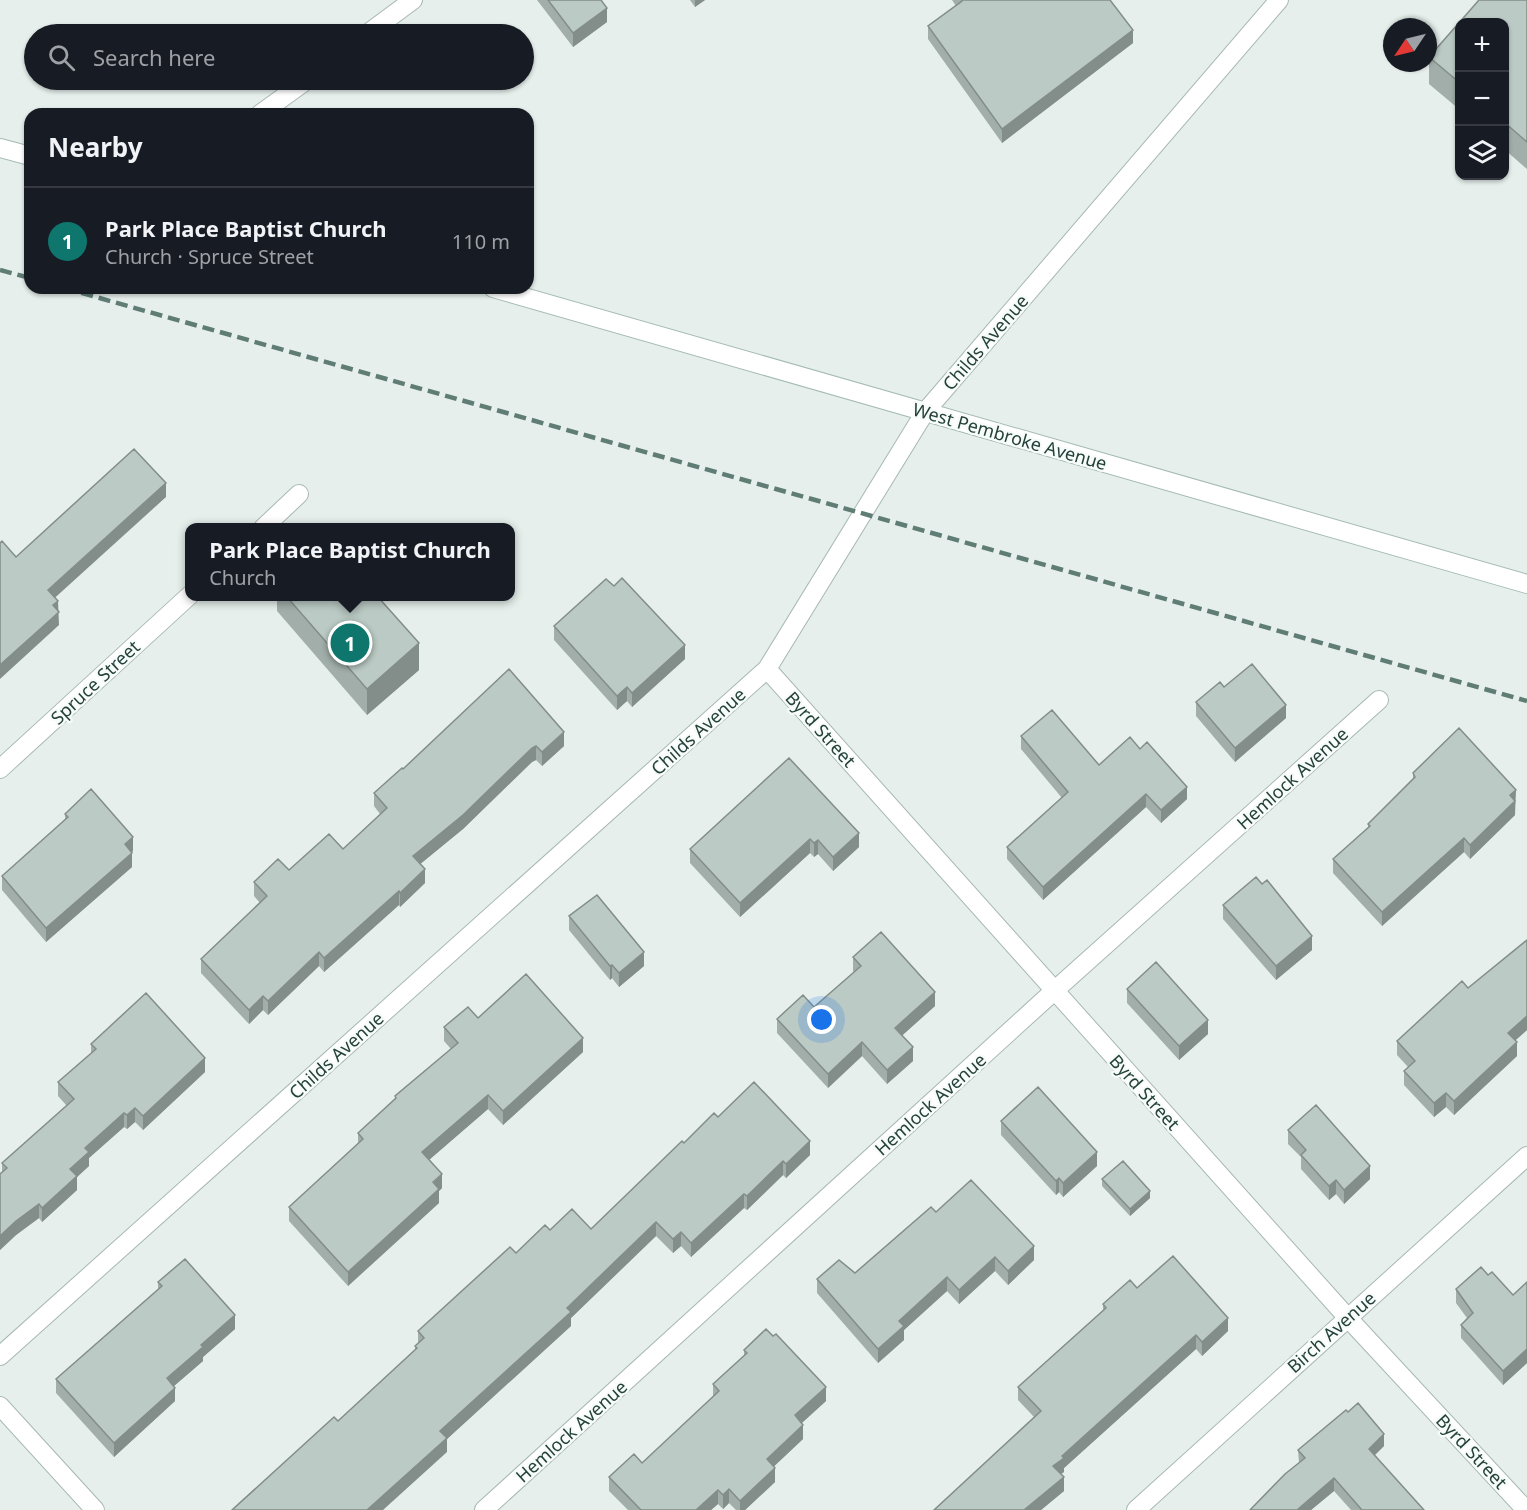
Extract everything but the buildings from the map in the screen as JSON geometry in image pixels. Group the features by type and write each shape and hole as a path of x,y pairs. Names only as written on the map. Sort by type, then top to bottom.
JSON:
{"street":[{"path":"381,24 413,0"},
{"name":"Childs Avenue","path":"0,1356 768,669 925,412 1279,0"},
{"path":"268,108 293,90"},
{"path":"0,148 24,154"},
{"name":"West Pembroke Avenue","path":"514,294 1527,584"},
{"path":"268,523 299,494"},
{"name":"Spruce Street","path":"0,769 185,599"},
{"name":"Byrd Street","path":"768,669 1347,1317 1526,1510"},
{"name":"Hemlock Avenue","path":"484,1510 1054,991 1379,700"},
{"name":"Birch Avenue","path":"1136,1510 1527,1156"},
{"path":"0,1406 95,1510"}],"railway":[{"path":"0,270 24,276"},
{"path":"85,294 1527,701"}],"place":[{"name":"Park Place Baptist Church","path":"350,643"}]}
